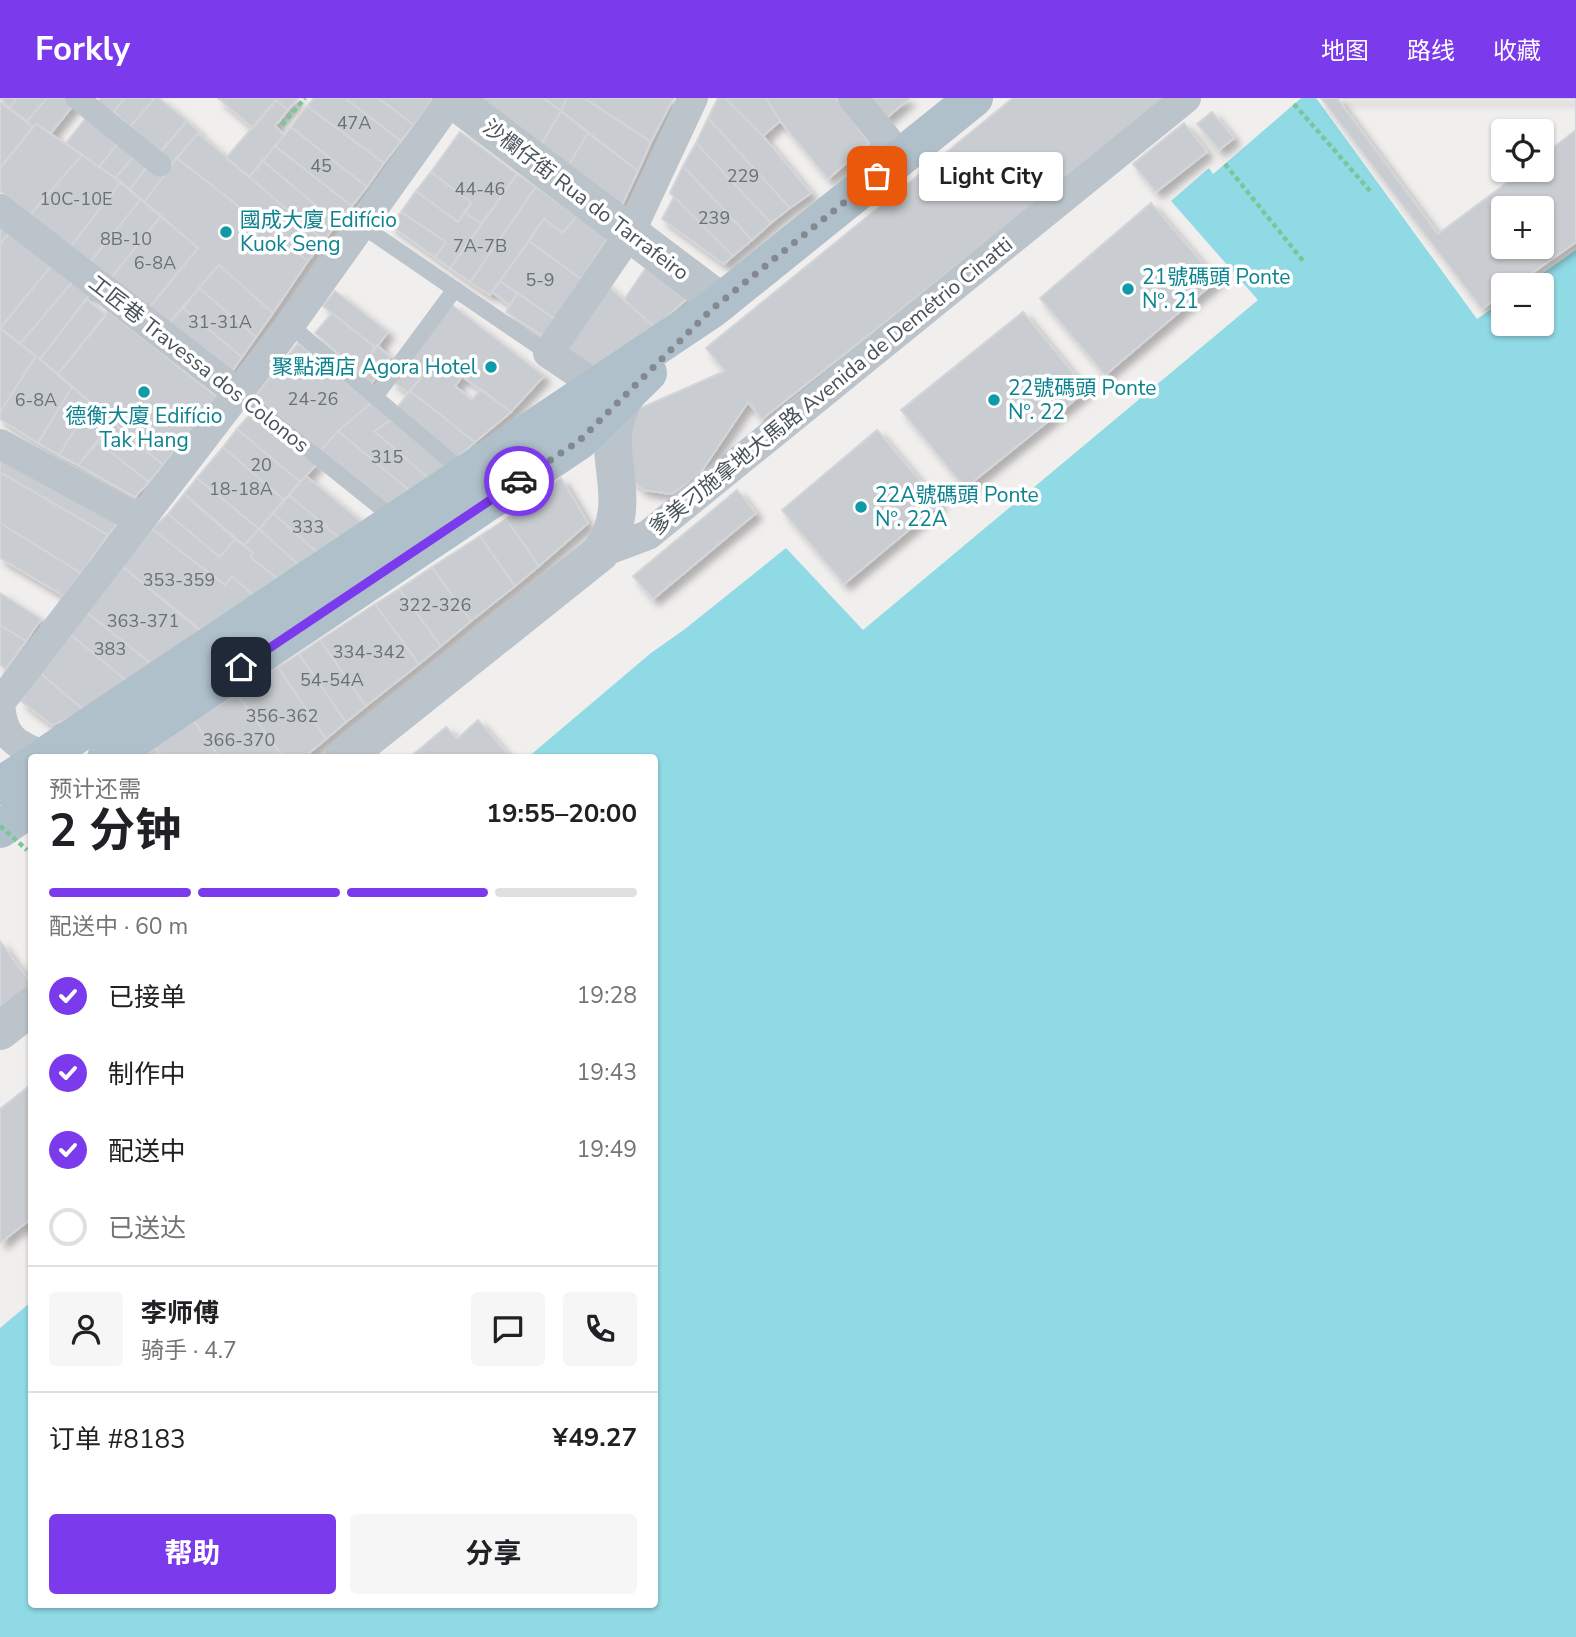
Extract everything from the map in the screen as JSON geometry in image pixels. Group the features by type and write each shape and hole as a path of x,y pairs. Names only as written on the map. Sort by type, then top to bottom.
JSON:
{"main road":[{"path":"82,754 396,520 514,442 613,389 974,98"},
{"path":"112,754 579,441 613,389"}],"street":[{"path":"77,98 160,165"},
{"path":"22,799 25,748 11,738 1,723 0,703 290,325 451,98"},
{"name":"沙欄仔街 Rua do Tarrafeiro","path":"451,98 630,233 717,306"},
{"path":"613,389 548,353 630,233 693,98"},
{"path":"853,98 901,157"},
{"name":"爹美刁施拿地大馬路 Avenida de Demétrio Cinatti","path":"600,553 648,535 1186,98"},
{"name":"工匠巷 Travessa dos Colonos","path":"0,209 238,393"},
{"name":"爹美刁施拿地大馬路 Avenida de Demétrio Cinatti","path":"600,553 617,520 619,498 612,447 616,412 613,389"},
{"path":"514,442 525,436 548,433 561,434 579,441 601,456 617,486"},
{"path":"0,443 140,520"},
{"path":"348,754 600,553"},
{"path":"0,1031 28,1009"}],"lane":[{"path":"361,225 548,353"},
{"path":"375,397 455,289"},
{"path":"290,325 466,474"},
{"name":"工匠巷 Travessa dos Colonos","path":"238,393 396,520"},
{"path":"648,535 671,494"}],"path":[{"path":"282,125 305,98"},
{"path":"1294,104 1371,192"},
{"path":"1225,164 1304,262"}],"water":[{"path":"1301,98 1316,98 1477,319 1491,309 1491,336 1554,336 1554,273 1543,273 1576,250 1576,1637 0,1637 0,1328 28,1305 28,1608 658,1608 658,754 532,754 651,653 786,548 863,630 1258,300 1171,201 1209,168 1214,173"}],"pier":[{"path":"1296,98 1301,98 1213,174 1209,168 1211,166 1214,169"}],"building":[{"path":"0,98 17,98 9,108"},
{"path":"17,98 47,98 27,121 9,108"},
{"path":"47,98 71,98 76,102 51,133 36,124 33,127 26,122"},
{"path":"101,98 125,98 110,116 96,104"},
{"path":"125,98 155,98 130,127 114,112"},
{"path":"155,98 159,98 187,121 160,152 130,127"},
{"path":"218,98 278,98 253,128"},
{"path":"298,98 288,110 276,100"},
{"path":"314,98 345,98 401,141 384,163 307,106"},
{"path":"345,98 378,98 414,125 401,141"},
{"path":"378,98 431,98 433,99 414,125"},
{"path":"481,98 543,98 561,111 541,145"},
{"path":"543,98 567,98 561,111"},
{"path":"567,98 584,98 651,142 638,171 561,111"},
{"path":"584,98 671,98 673,99 651,142"},
{"path":"718,98 725,98 763,136 811,193 790,208 708,118"},
{"path":"725,98 766,98 780,121 763,136"},
{"path":"766,98 836,98 869,143 828,179 780,121"},
{"path":"868,98 908,98 909,99 885,119"},
{"path":"1013,98 1169,98 762,419 748,402 697,478 671,494 644,490 623,473 625,415 725,371 706,348"},
{"path":"1321,98 1576,98 1576,242 1554,258 1554,196 1491,196 1491,259 1552,259 1532,273 1491,273 1491,302 1482,309"},
{"path":"1337,98 1576,98 1576,130 1554,147 1554,119 1491,119 1491,182 1508,182 1438,234"},
{"path":"276,100 288,110 275,126 284,135 249,177 226,158"},
{"path":"0,102 33,127 0,168"},
{"path":"307,106 384,163 367,187 291,127"},
{"path":"561,111 588,133 568,166 541,145"},
{"path":"1212,112 1234,138 1219,150 1197,124"},
{"path":"89,114 120,141 99,167 66,143"},
{"path":"708,118 790,208 771,223 696,143"},
{"path":"187,121 199,132 171,165 159,154"},
{"path":"1184,123 1207,152 1156,192 1133,164"},
{"path":"36,124 82,155 30,215 0,191 0,168"},
{"path":"291,127 367,187 352,206 275,146"},
{"path":"460,132 517,174 482,224 464,212 472,203 431,172"},
{"path":"198,133 324,241 308,261 177,158"},
{"path":"588,133 638,171 621,207 568,166"},
{"path":"120,141 138,152 115,178 99,167"},
{"path":"696,143 771,223 752,240 683,166"},
{"path":"275,146 352,206 337,223 263,161"},
{"path":"138,152 151,162 129,190 115,178"},
{"path":"82,155 121,182 71,246 30,215"},
{"name":"國成大廈 Edifício Kuok Seng","path":"177,158 308,261 273,313 219,265 168,324 149,308 198,248 144,202"},
{"path":"263,161 337,223 324,241 249,177"},
{"path":"151,162 165,174 144,202 129,190"},
{"path":"683,166 752,240 733,256 670,193"},
{"path":"431,172 472,203 458,222 416,191"},
{"path":"517,174 536,187 470,282 450,268"},
{"path":"121,182 141,199 91,261 71,246"},
{"path":"536,187 577,216 563,233 544,219 490,295 470,282"},
{"path":"416,191 458,222 464,212 482,224 450,268 435,257 446,242 401,212"},
{"path":"674,197 733,256 724,264 662,219"},
{"path":"141,199 161,216 111,278 91,261"},
{"name":"21號碼頭 Ponte Nº. 21","path":"1151,203 1217,280 1105,375 1040,298"},
{"path":"401,212 446,242 435,257 390,225"},
{"path":"161,216 198,248 149,308 111,278"},
{"path":"577,216 608,237 581,279 529,241 544,219 563,233"},
{"path":"0,227 9,233 0,244"},
{"path":"9,233 52,265 0,328 0,244"},
{"path":"529,241 581,279 555,319 500,281"},
{"path":"649,263 688,298 655,327 624,300"},
{"path":"52,265 73,281 20,344 0,328"},
{"path":"219,265 273,313 256,337 199,288"},
{"path":"73,281 89,295 40,359 20,344"},
{"path":"500,281 517,293 510,305 492,292"},
{"path":"602,281 655,327 591,374 559,347"},
{"path":"199,288 256,337 242,357 183,308"},
{"path":"335,291 388,332 376,348 323,306"},
{"path":"517,293 555,319 543,336 506,312"},
{"path":"87,299 106,315 58,374 40,359"},
{"name":"聚點酒店 Agora Hotel","path":"452,305 544,376 511,412 437,358 408,393 392,381"},
{"path":"183,308 242,357 229,376 168,324"},
{"name":"德衡大廈 Edifício Tak Hang","path":"108,311 217,397 163,465 58,374"},
{"name":"22號碼頭 Ponte Nº. 22","path":"1023,312 1087,390 965,488 901,410"},
{"path":"332,313 376,348 358,371 315,333"},
{"path":"0,328 36,356 0,412"},
{"path":"298,343 371,403 338,431 321,450 255,396"},
{"path":"377,345 390,357 369,387 356,375"},
{"path":"36,356 72,387 38,443 0,419 0,412"},
{"path":"437,358 463,376 455,386 472,400 481,389 511,412 475,442 410,391"},
{"path":"72,387 91,403 59,455 38,443"},
{"path":"410,391 475,442 455,460 396,409"},
{"path":"91,403 112,422 78,465 59,455"},
{"path":"371,403 391,420 374,431 434,483 417,497 338,431"},
{"path":"253,411 317,464 300,482 237,429"},
{"path":"391,420 451,469 434,483 374,431"},
{"path":"112,422 163,465 149,482 98,442"},
{"path":"237,429 300,482 284,500 223,447"},
{"name":"22A號碼頭 Ponte Nº. 22A","path":"877,430 940,504 844,584 782,510"},
{"path":"338,431 417,497 398,512 321,450"},
{"path":"98,442 149,482 135,497 78,465"},
{"path":"0,447 124,515 108,535 0,472"},
{"path":"223,447 284,500 259,529 197,478"},
{"path":"0,472 108,535 81,573 0,523"},
{"path":"306,476 365,525 343,541 289,495"},
{"path":"197,478 259,529 244,545 184,494"},
{"path":"561,478 588,523 539,566 506,519"},
{"path":"737,490 756,513 653,599 633,576"},
{"path":"184,494 235,539 220,557 168,514"},
{"path":"289,495 343,541 319,554 273,513"},
{"path":"273,513 319,554 300,566 259,529"},
{"path":"168,514 220,557 235,539 253,553 250,557 277,578 253,595 232,576 225,585 152,529"},
{"path":"506,519 539,566 515,586 480,536"},
{"path":"0,523 81,573 64,596 0,558"},
{"path":"152,529 225,585 232,576 253,595 199,630 122,566"},
{"path":"259,529 300,566 277,578 250,557 253,553 244,545"},
{"path":"480,536 515,586 471,621 432,567"},
{"path":"122,566 207,635 152,664 86,612"},
{"path":"432,567 471,621 441,646 399,589"},
{"path":"399,589 441,646 419,664 375,604"},
{"path":"0,593 41,619 26,641 0,625"},
{"path":"375,604 419,664 366,706 320,640"},
{"path":"86,612 152,664 129,683 69,633"},
{"path":"0,625 26,641 6,669 0,665"},
{"path":"69,633 129,683 85,711 39,672"},
{"path":"320,640 366,706 346,722 299,654"},
{"path":"299,654 346,722 326,739 278,667"},
{"path":"278,667 326,739 308,754 281,754 237,694"},
{"path":"39,672 85,711 52,725 21,701"},
{"path":"237,694 281,754 217,754 194,721"},
{"path":"478,720 508,754 414,754 446,727 457,739"},
{"path":"194,721 217,754 159,754 155,747"},
{"path":"155,747 159,754 144,754"},
{"path":"0,941 28,980 28,994 0,1017"},
{"path":"28,1087 28,1221 0,1243 0,1109"}],"way so far":[{"path":"519,481 579,441 712,309 877,176"}],"place":[{"name":"Light City","path":"877,176"},
{"name":"國成大廈 Edifício Kuok Seng","path":"226,232"},
{"name":"21號碼頭 Ponte Nº. 21","path":"1128,289"},
{"name":"聚點酒店 Agora Hotel","path":"491,367"},
{"name":"德衡大廈 Edifício Tak Hang","path":"144,392"},
{"name":"22號碼頭 Ponte Nº. 22","path":"994,400"},
{"name":"22A號碼頭 Ponte Nº. 22A","path":"861,507"}],"route":[{"path":"241,667 519,481"}]}
